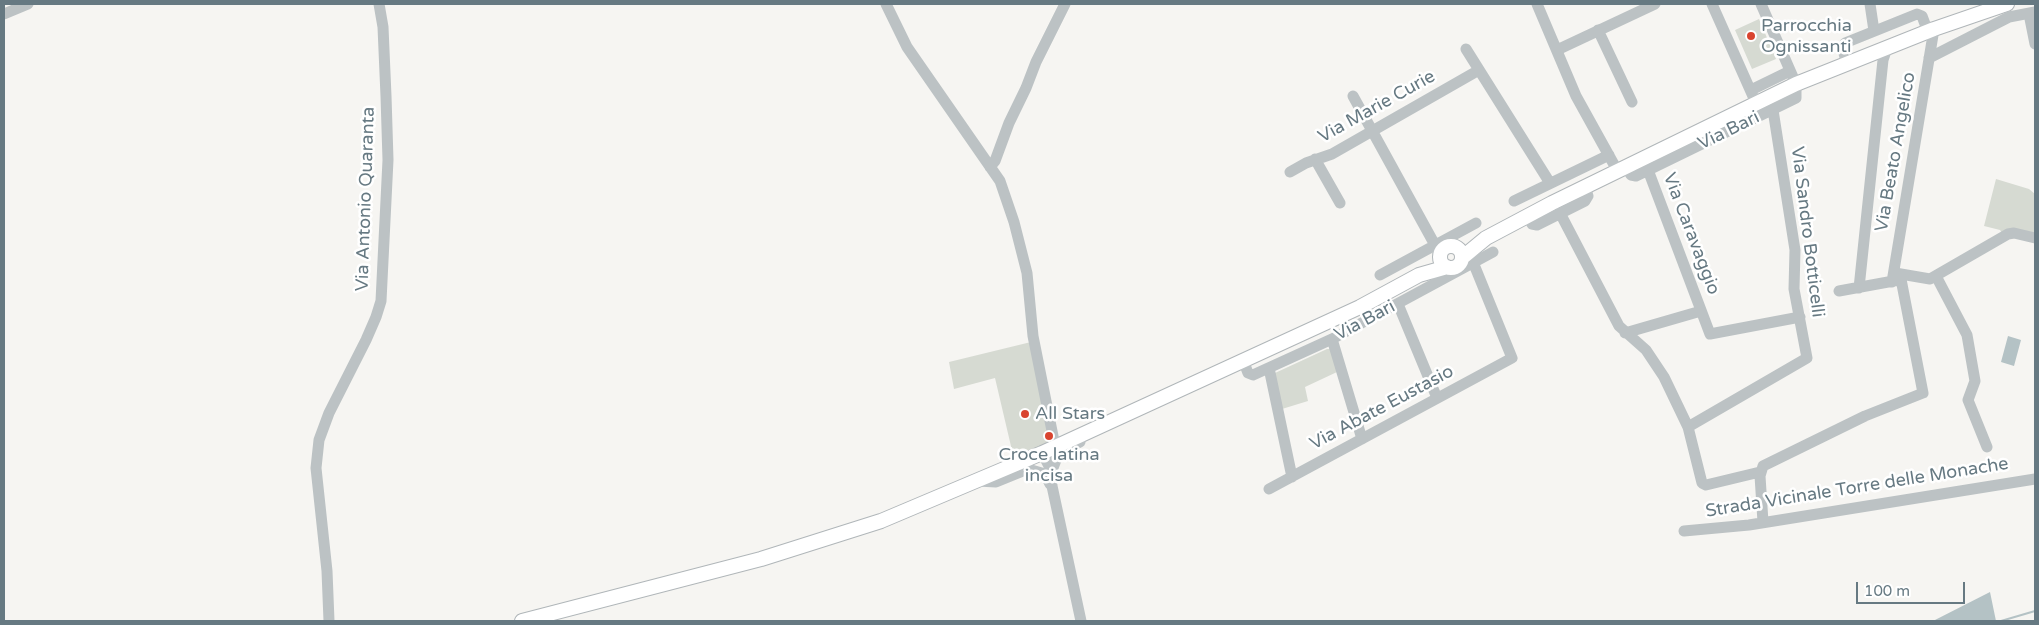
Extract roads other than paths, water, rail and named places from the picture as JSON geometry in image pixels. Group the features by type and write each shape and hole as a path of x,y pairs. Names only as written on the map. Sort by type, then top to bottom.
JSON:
{"main road":[{"name":"Via Bari","path":"522,621 825,540 880,521 978,481 1360,307 1527,216 1556,208 1582,188 1796,84 1931,31 2007,4"}],"street":[{"path":"4,14 28,4"},
{"name":"Via Antonio Quaranta","path":"330,621 327,571 316,468 320,440 328,413 366,340 381,301 388,160 384,47 380,4"},
{"path":"886,4 907,47 1000,181 1021,248 1026,273 1033,336 1055,446"},
{"path":"990,167 995,161 1036,62 1066,4"},
{"path":"1537,4 1576,96 1609,155 1621,168"},
{"path":"1556,50 1655,4"},
{"path":"1712,4 1756,103"},
{"path":"1761,4 1796,84"},
{"path":"1870,4 1874,31"},
{"path":"1929,58 2009,17 2032,13 2035,44"},
{"path":"1847,64 1843,50 1845,43 1874,31 1920,14 1931,31"},
{"path":"1598,30 1632,102"},
{"name":"Via Beato Angelico","path":"1896,277 1929,58 1931,31"},
{"path":"1859,288 1882,70 1887,48"},
{"path":"1466,49 1547,185 1556,208 1616,320 1625,333 1646,350 1656,364 1688,427 1701,481 1704,484 1760,472"},
{"path":"1862,58 1882,70"},
{"name":"Via Marie Curie","path":"1290,172 1315,159 1332,154 1479,70"},
{"name":"Via Bari","path":"1750,90 1790,71"},
{"name":"Via Bari","path":"1621,168 1633,176 1773,110 1796,98 1796,84"},
{"path":"1353,96 1372,132 1452,256"},
{"name":"Via Sandro Botticelli","path":"1688,427 1807,358 1794,289 1795,250 1773,110"},
{"path":"1514,201 1609,155"},
{"path":"1315,159 1340,203"},
{"name":"Via Caravaggio","path":"1648,170 1710,334 1800,317"},
{"path":"1571,174 1582,188"},
{"name":"Via Bari","path":"1243,360 1251,376 1332,339 1398,304 1452,256 1476,223"},
{"path":"1839,291 1859,288 1896,277 1928,279 2008,234 2014,233 2035,238"},
{"name":"Via Bari","path":"1380,275 1452,256 1492,252"},
{"name":"Via Abate Eustasio","path":"1269,489 1512,358 1452,256"},
{"path":"1936,276 1967,335 1975,381 1968,400 1987,447"},
{"path":"1763,522 1760,472 1766,464 1860,418 1923,393 1896,277"},
{"path":"1398,304 1437,398"},
{"name":"Via Caravaggio","path":"1625,333 1701,311"},
{"path":"1332,339 1362,440"},
{"path":"1282,342 1290,358"},
{"path":"1269,368 1292,477"},
{"path":"1048,474 1063,452 1081,441 1096,427"},
{"path":"1042,453 1048,462 1048,474 1081,621"},
{"path":"978,481 996,482 1028,469 1048,474"},
{"name":"Strada Vicinale Torre delle Monache","path":"1684,531 1763,522 2035,479"}],"waterway":[{"path":"2001,621 2035,611"}],"place":[{"name":"Parrocchia Ognissanti","path":"1751,36"},
{"name":"All Stars","path":"1025,414"},
{"name":"Croce latina incisa","path":"1049,436"}]}
